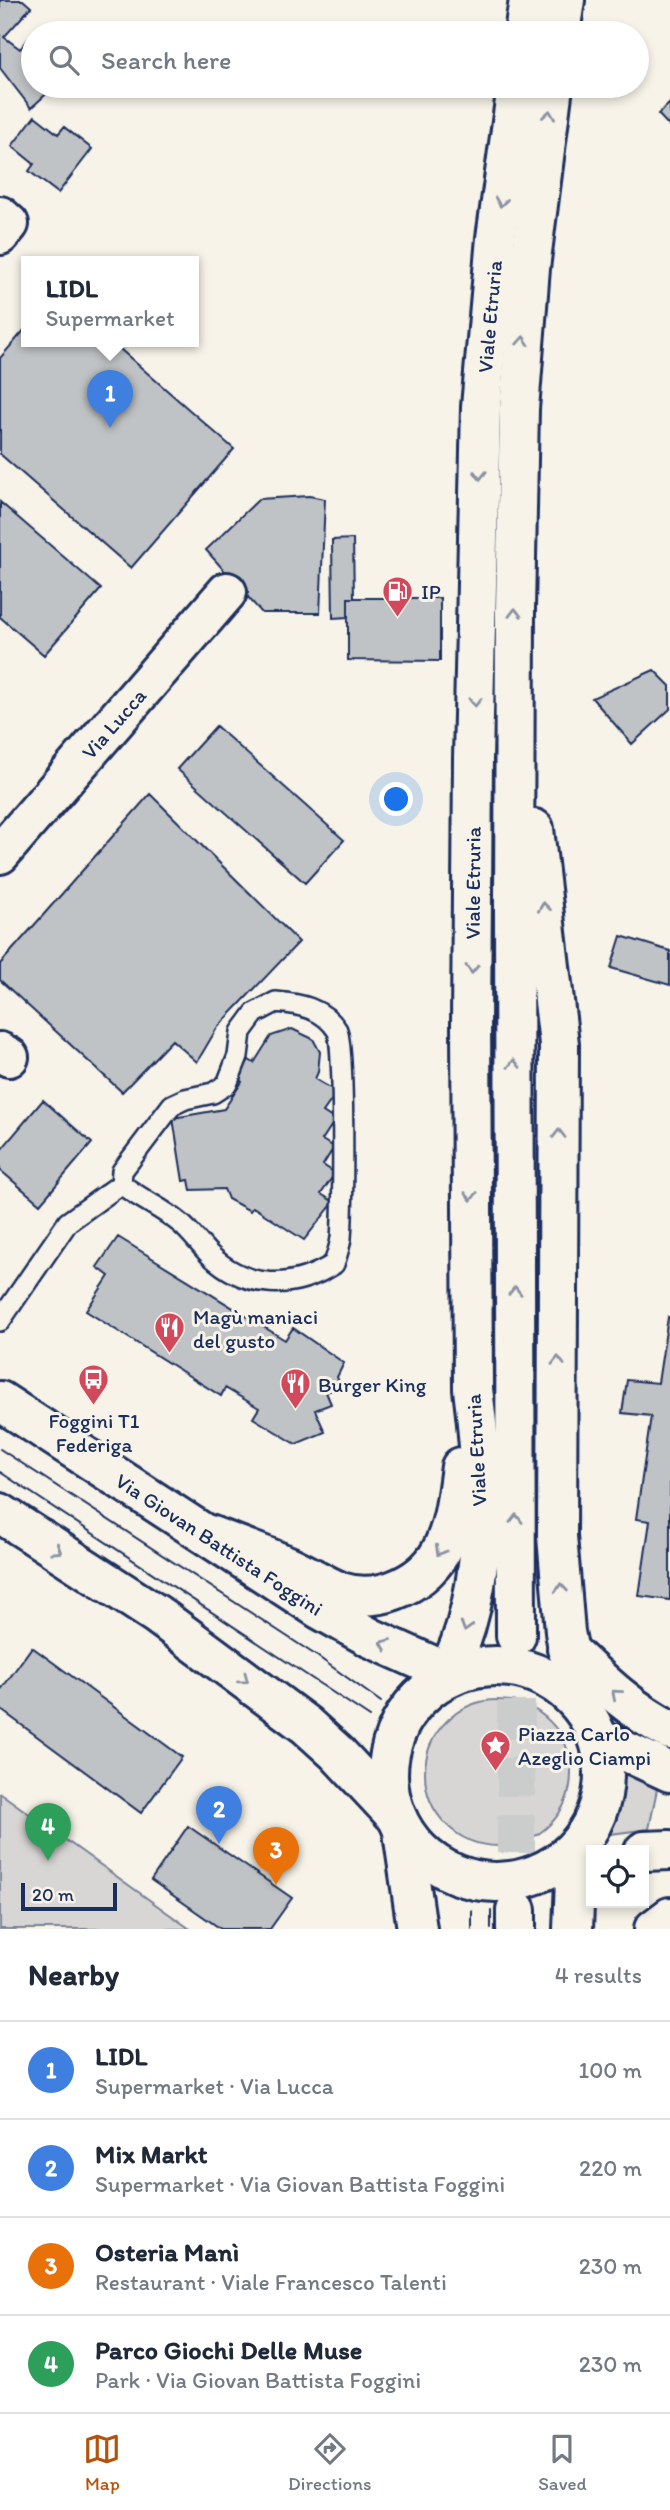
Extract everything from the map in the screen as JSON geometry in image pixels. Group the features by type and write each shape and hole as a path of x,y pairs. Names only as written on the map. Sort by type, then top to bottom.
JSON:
{"main road":[{"path":"526,21 529,0"},
{"path":"562,21 565,0"},
{"name":"Viale Etruria","path":"444,1677 458,1650 469,1617 478,1570 479,1448 473,1389 471,1024 473,759 481,407 496,238 515,98"},
{"name":"Viale Etruria","path":"516,1636 514,609 519,409 530,268 551,98"},
{"path":"0,216 9,224 0,235"},
{"name":"Via Lucca","path":"0,854 227,592"},
{"name":"Viale Etruria","path":"516,681 559,1044 557,1536 567,1649 579,1704"},
{"path":"209,1535 279,1562 352,1595 381,1594 402,1587 427,1570 445,1542 453,1519 473,1389"},
{"name":"Via Giovan Battista Foggini","path":"0,1401 321,1610 371,1638 422,1661 444,1677"},
{"path":"0,1513 156,1614 306,1725 337,1753 428,1858 458,1875 477,1880 501,1880 526,1877 581,1853"},
{"path":"567,1649 629,1705 670,1730"},
{"path":"417,1928 389,1772 390,1755 402,1724 418,1700 444,1677 490,1666 523,1671 557,1687 579,1704 599,1739 605,1770 602,1800 581,1853 575,1880 573,1929"},
{"path":"599,1739 670,1772"},
{"path":"649,1851 670,1850"},
{"path":"654,1929 670,1917"}],"lane":[{"path":"0,1321 68,1222 121,1184 122,1171 172,1105 185,1099 213,1093 227,1084 238,1056 242,1032 255,1013 276,1002 304,1005 328,1020 338,1032 342,1115 341,1239 334,1264 316,1276 292,1282 263,1283 243,1276 212,1257 182,1224 121,1184"}],"shaded area":[{"path":"498,1700 526,1705 550,1721 566,1745 571,1773 566,1801 550,1825 526,1841 498,1846 470,1841 446,1825 430,1801 425,1773 430,1745 446,1721 470,1705"},
{"path":"623,1771 657,1789 649,1829 610,1834 621,1791"},
{"path":"0,1793 190,1929 0,1929"}],"building":[{"path":"0,0 23,0 31,7 4,37 21,48 21,95 0,68"},
{"path":"23,98 42,98 31,108"},
{"path":"670,103 670,127 658,114"},
{"path":"35,116 58,134 64,127 92,149 58,193 29,171 34,164 12,146"},
{"path":"21,334 21,347 118,347 234,449 131,568 0,454 0,358"},
{"path":"309,496 325,499 320,613 262,613 206,550 259,499"},
{"path":"0,502 101,589 44,655 0,617"},
{"path":"353,539 354,598 348,598 348,617 333,618 332,540"},
{"path":"348,598 440,598 440,661 348,660"},
{"path":"654,670 670,686 670,709 632,744 592,698"},
{"path":"216,726 344,840 305,883 177,769"},
{"path":"150,794 299,942 217,1028 197,1062 172,1040 122,1092 0,980 0,964"},
{"path":"621,936 670,951 670,985 611,968"},
{"path":"292,1029 313,1039 320,1052 315,1079 337,1092 323,1112 335,1120 322,1140 334,1147 323,1165 335,1173 321,1194 334,1202 304,1240 253,1207 250,1211 228,1199 224,1189 191,1190 189,1180 183,1181 173,1118 224,1109 242,1082 237,1077 249,1060 254,1063 271,1036"},
{"path":"43,1100 92,1143 40,1204 0,1170 0,1151"},
{"path":"118,1237 285,1340 293,1328 344,1363 337,1377 341,1387 326,1392 331,1404 315,1410 325,1432 296,1444 253,1418 259,1408 225,1388 221,1396 86,1311 109,1276 97,1267"},
{"path":"668,1317 670,1600 639,1596 650,1521 636,1519 651,1416 622,1413 627,1380 658,1383"},
{"path":"32,1647 182,1757 141,1813 0,1709 0,1691"},
{"path":"188,1826 292,1898 270,1929 221,1929 151,1880"}],"tunnel":[{"path":"516,1636 516,1910"}],"tram line":[{"path":"0,1449 317,1656 381,1702"},
{"path":"0,1472 370,1717"},
{"path":"472,1911 472,1929"},
{"path":"491,1911 491,1929"}],"place":[{"name":"LIDL","path":"110,428"},
{"name":"IP","path":"398,618"},
{"name":"Magù maniaci del gusto","path":"170,1355"},
{"name":"Foggini T1 Federiga","path":"94,1407"},
{"name":"Burger King","path":"295,1411"},
{"name":"Piazza Carlo Azeglio Ciampi","path":"495,1772"},
{"name":"Mix Markt","path":"219,1844"},
{"name":"Parco Giochi Delle Muse","path":"48,1861"},
{"name":"Osteria Manì","path":"276,1885"}]}
